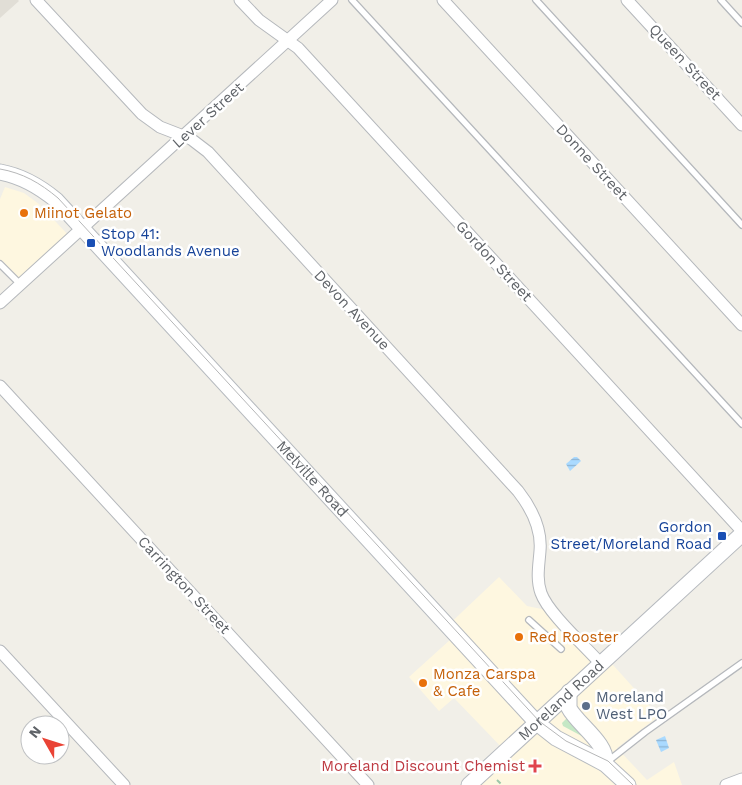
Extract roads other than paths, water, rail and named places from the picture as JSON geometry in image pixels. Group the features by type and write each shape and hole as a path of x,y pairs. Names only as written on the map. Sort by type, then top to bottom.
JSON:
{"main road":[{"name":"Melville Road","path":"0,172 20,177 44,190 56,200 537,722 556,738 605,764 628,785"},
{"name":"Moreland Road","path":"469,785 742,533"},
{"path":"569,692 569,708 597,740 606,760 605,764"}],"street":[{"name":"Devon Avenue","path":"36,0 134,107 152,122 174,134 191,139 208,152 518,491 530,507 538,531 540,544 538,573 542,594 551,609 600,663"},
{"name":"Gordon Street","path":"240,0 259,20 298,48 742,533"},
{"name":"Lever Street","path":"0,303 332,0"},
{"name":"Donne Street","path":"443,0 742,325"},
{"name":"Queen Street","path":"627,0 742,125"},
{"name":"Carrington Street","path":"0,386 368,785"},
{"path":"0,650 124,785"},
{"path":"726,785 742,779"}],"lane":[{"path":"352,0 742,424"},
{"path":"536,0 742,224"},
{"path":"721,0 742,23"},
{"path":"0,264 20,284"},
{"path":"529,620 561,649"},
{"path":"605,764 644,732 742,663"}],"water":[{"path":"574,457 581,461 570,471 566,464"},
{"path":"665,736 669,748 661,752 656,740"}],"tram line":[{"path":"0,169 31,179 58,198 539,721 566,741 608,761 633,785"}],"place":[{"name":"Miinot Gelato","path":"24,213"},
{"name":"Stop 41: Woodlands Avenue","path":"91,243"},
{"name":"Gordon Street/Moreland Road","path":"722,536"},
{"name":"Red Rooster","path":"519,637"},
{"name":"Monza Carspa & Cafe","path":"423,683"},
{"name":"Moreland West LPO","path":"586,706"},
{"name":"Moreland Discount Chemist","path":"535,766"}]}
